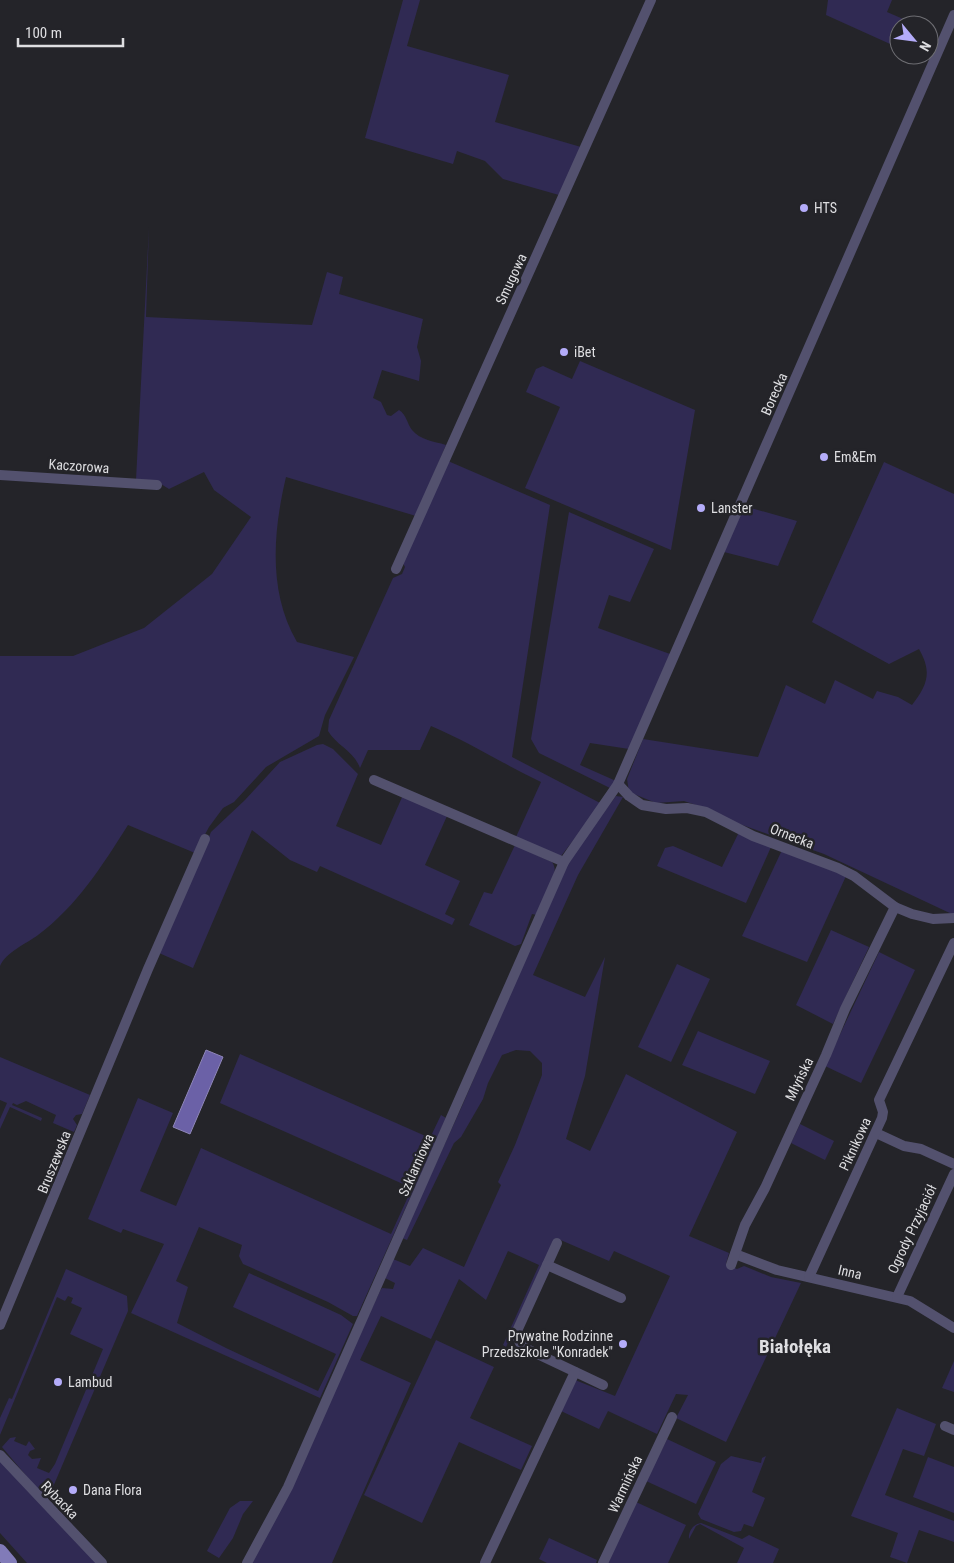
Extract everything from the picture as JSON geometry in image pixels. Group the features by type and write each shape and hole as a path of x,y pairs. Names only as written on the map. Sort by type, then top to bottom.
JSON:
{"main road":[{"path":"0,1551 10,1563"}],"street":[{"name":"Smugowa","path":"396,569 651,0"},
{"name":"Borecka","path":"618,784 954,15"},
{"name":"Kaczorowa","path":"0,475 157,485"},
{"path":"374,780 564,862"},
{"name":"Szklarniowa","path":"247,1563 288,1487 564,862 618,784"},
{"name":"Ornecka","path":"618,784 642,805 687,808 706,812 753,836 843,870 895,907 924,918 954,918"},
{"name":"Bruszewska","path":"0,1325 131,1008 205,838"},
{"name":"Młyńska","path":"731,1265 744,1225 764,1188 845,1009 895,907"},
{"name":"Piknikowa","path":"809,1277 883,1116 879,1100 954,943"},
{"path":"876,1133 904,1146 921,1149 954,1164"},
{"name":"Ogrody Przyjaciół","path":"896,1297 954,1174"},
{"path":"557,1243 517,1331 518,1339 520,1345 529,1350 603,1385"},
{"name":"Inna","path":"735,1254 777,1270 896,1297 918,1305 954,1328"},
{"path":"547,1265 621,1298"},
{"path":"485,1563 575,1372"},
{"name":"Warmińska","path":"603,1563 672,1416"},
{"name":"Rybacka","path":"0,1455 102,1563"}],"shaded area":[{"path":"403,0 420,0 407,46 509,75 495,122 581,147 559,195 503,179 485,161 457,151 453,164 365,138"},
{"path":"828,0 892,0 887,12 894,15 889,15 889,43 826,15"},
{"path":"149,227 146,317 312,325 327,272 343,277 339,294 423,319 417,347 421,361 419,381 382,370 373,398 381,402 387,415 391,416 399,410 402,412 412,430 419,436 446,445 416,516 286,477 278,519 276,561 281,603 288,623 297,642 354,657 325,715 319,736 266,767 234,802 223,808 209,827 195,853 128,825 77,898 52,924 11,952 0,966 0,656 73,656 144,628 212,574 251,517 214,490 204,472 169,489 156,481 136,480"},
{"path":"580,361 695,410 671,550 525,488 560,407 526,392 536,369 543,366 572,379"},
{"path":"448,461 550,505 512,757 602,804 561,856 516,837 541,782 431,726 420,750 368,750 360,768 354,757 328,731 329,720 393,578 402,574 405,567 403,563"},
{"path":"884,462 954,494 954,915 824,854 734,822 708,809 684,801 656,803 629,792 627,779 643,739 758,757 786,685 825,704 835,680 873,699 877,691 898,697 912,705 922,691 927,671 919,649 889,664 812,622"},
{"path":"744,506 797,521 778,566 724,552"},
{"path":"569,512 654,549 630,602 609,595 598,628 670,654 629,749 590,743 580,765 616,781 612,789 539,753 531,739"},
{"path":"323,744 333,749 358,774 336,826 381,845 403,795 447,816 425,865 460,881 445,914 455,919 452,925 320,866 317,872 290,860 252,830 193,968 159,953 211,832 245,800 280,762"},
{"path":"616,796 623,797 578,875 533,975 585,997 605,957 585,1076 566,1139 590,1151 626,1074 737,1132 689,1236 729,1253 726,1264 737,1269 744,1266 771,1277 801,1283 726,1442 676,1418 688,1395 676,1394 657,1434 608,1411 599,1429 561,1411 575,1380 615,1396 670,1276 614,1251 609,1261 556,1238 506,1347 503,1345 539,1265 508,1251 486,1300 459,1279 431,1339 381,1316 360,1360 411,1383 332,1563 252,1563 380,1291 382,1288 393,1289 395,1283 385,1278 393,1259 410,1266 423,1248 464,1267 501,1185 498,1182 515,1145 542,1075 542,1063 530,1051 516,1050 502,1055 488,1083 483,1099 461,1137 454,1143 407,1240 402,1238 462,1106 564,869 576,849"},
{"path":"739,832 771,847 746,903 657,866 665,848 673,846 722,867"},
{"path":"515,845 552,862 555,874 537,915 532,914 521,944 515,946 469,925 484,892 492,894"},
{"path":"782,850 846,876 807,962 742,936"},
{"path":"831,930 869,947 833,1024 796,1005"},
{"path":"879,952 915,970 861,1083 825,1066"},
{"path":"677,964 710,979 671,1062 638,1047"},
{"path":"698,1031 770,1061 755,1094 682,1065"},
{"path":"206,1050 223,1057 190,1134 173,1127"},
{"path":"240,1054 430,1138 441,1115 446,1118 357,1316 353,1316 328,1302 243,1264 239,1256 242,1245 199,1227 176,1281 188,1287 177,1323 318,1391 336,1354 233,1307 249,1273 341,1315 353,1324 320,1398 131,1313 164,1244 123,1229 121,1233 88,1219 138,1098 173,1113 140,1191 176,1206 201,1148 391,1234 412,1188 220,1103"},
{"path":"0,1057 90,1095 82,1114 76,1115 73,1119 77,1125 74,1132 53,1123 56,1115 26,1101 17,1105 13,1103 12,1105 42,1118 41,1121 10,1107 0,1129 0,1119 7,1103 0,1100"},
{"path":"800,1124 834,1141 825,1160 791,1143"},
{"path":"66,1269 127,1296 128,1311 50,1494 44,1497 2,1447 10,1438 16,1437 14,1441 26,1446 29,1441 35,1449 30,1451 28,1455 32,1459 41,1458 37,1468 49,1473 55,1464 103,1349 70,1334 82,1308 71,1303 73,1298 68,1296 65,1301 57,1297 0,1435 0,1418 9,1398 12,1399"},
{"path":"436,1340 494,1367 470,1418 532,1446 521,1470 459,1442 422,1523 364,1495"},
{"path":"954,1361 954,1392 942,1388"},
{"path":"897,1408 936,1424 924,1456 903,1449 885,1495 954,1521 954,1542 919,1530 907,1563 890,1557 898,1533 851,1516"},
{"path":"667,1439 716,1462 696,1504 646,1481"},
{"path":"731,1456 761,1463 762,1458 766,1456 752,1492 765,1498 753,1527 744,1524 741,1531 734,1532 701,1519 698,1514 721,1464"},
{"path":"928,1457 954,1467 954,1513 913,1497"},
{"path":"0,1460 98,1563 27,1563 0,1533"},
{"path":"240,1501 253,1501 243,1514 233,1538 219,1558 207,1551 230,1508"},
{"path":"636,1502 686,1525 668,1563 607,1563"},
{"path":"701,1523 742,1539 749,1535 779,1549 773,1563 737,1563 744,1548 700,1524 696,1526 689,1539 692,1529 696,1525"},
{"path":"549,1538 597,1560 596,1563 547,1563 539,1559"}],"place":[{"name":"HTS","path":"804,208"},
{"name":"iBet","path":"564,352"},
{"name":"Em&Em","path":"824,457"},
{"name":"Lanster","path":"701,508"},
{"name":"Prywatne Rodzinne Przedszkole \"Konradek\"","path":"623,1344"},
{"name":"Lambud","path":"58,1382"},
{"name":"Dana Flora","path":"73,1490"}],"district":[{"name":"Białołęka","path":"795,1346"}]}
